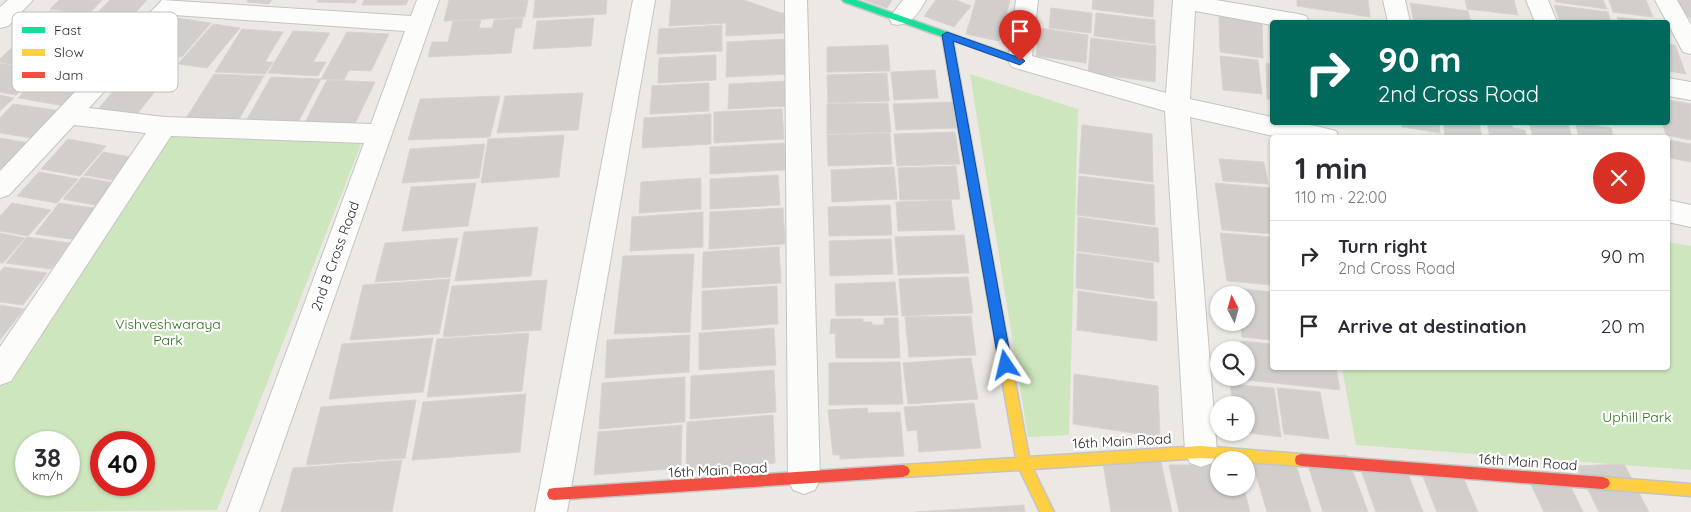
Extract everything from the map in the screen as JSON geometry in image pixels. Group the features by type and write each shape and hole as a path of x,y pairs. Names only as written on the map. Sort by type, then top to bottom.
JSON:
{"street":[{"path":"0,20 22,0"},
{"path":"552,503 644,0"},
{"path":"796,0 804,480"},
{"path":"847,0 1020,61 1177,105 1313,135"},
{"path":"900,18 915,0"},
{"path":"1020,61 1027,0"},
{"path":"1394,0 1399,20"},
{"path":"1537,0 1545,20"},
{"path":"1666,0 1689,38"},
{"path":"1201,452 1177,105 1184,1 1287,20"},
{"path":"172,3 424,12"},
{"name":"2nd B Cross Road","path":"243,512 424,12"},
{"path":"947,35 1023,462 1048,512"},
{"path":"1670,87 1691,91"},
{"path":"0,188 89,92"},
{"path":"68,115 164,126 380,134"},
{"path":"0,372 164,126"},
{"path":"1670,211 1691,216"},
{"name":"16th Main Road","path":"552,503 1023,462 1201,452 1691,490"}],"green space":[{"path":"970,74 1078,109 1069,435 1028,437"},
{"name":"Vishveshwaraya Park","path":"169,132 364,137 217,510 0,512 0,383"},
{"name":"Uphill Park","path":"1670,242 1691,246 1691,470 1356,445 1342,370 1670,370"}],"building":[{"path":"59,0 102,0 91,12 69,12 50,9"},
{"path":"110,0 147,0 136,12 98,12"},
{"path":"248,0 272,0 269,4 247,2"},
{"path":"318,0 357,0 355,3 317,2"},
{"path":"364,0 408,0 406,5 362,5"},
{"path":"449,0 528,0 525,17 444,21"},
{"path":"535,0 607,0 606,14 533,18"},
{"path":"671,0 744,0 781,13 791,12 792,25 784,26 784,33 726,36 726,23 669,26"},
{"path":"864,0 892,0 887,8"},
{"path":"936,0 956,0 971,6 954,27 924,16"},
{"path":"976,0 1010,0 999,41 966,34"},
{"path":"1093,0 1154,0 1153,17 1092,9"},
{"path":"1297,0 1368,0 1370,17 1297,6"},
{"path":"1465,0 1514,0 1518,15 1467,9"},
{"path":"1555,0 1603,0 1607,9 1556,2"},
{"path":"1609,0 1646,0 1653,17 1613,12"},
{"path":"1672,0 1691,0 1691,19 1669,1"},
{"path":"1410,3 1468,11 1470,20 1414,20"},
{"path":"1554,5 1608,12 1610,20 1559,20"},
{"path":"1051,8 1092,13 1091,33 1049,28"},
{"path":"1096,13 1155,20 1155,44 1094,36"},
{"path":"1219,16 1262,22 1263,58 1220,52"},
{"path":"1617,17 1642,20 1618,20"},
{"path":"178,18 211,23 182,57 178,56"},
{"path":"523,18 521,28 515,28 511,53 428,57 432,42 448,42 453,21 481,20 479,28 492,28 494,20"},
{"path":"594,18 591,46 533,49 537,21"},
{"path":"213,24 240,28 207,68 178,64"},
{"path":"722,25 722,51 657,54 659,29"},
{"path":"1269,25 1270,25 1270,57"},
{"path":"1039,28 1088,35 1086,63 1036,56"},
{"path":"242,29 283,32 265,62 273,62 265,74 215,72"},
{"path":"293,31 330,33 313,62 326,62 318,76 268,73"},
{"path":"347,32 389,34 371,71 349,70 344,80 321,79"},
{"path":"1091,38 1156,46 1155,82 1088,73"},
{"path":"788,39 790,74 726,77 727,42"},
{"path":"1670,44 1675,45 1686,74 1670,71"},
{"path":"888,45 890,71 827,72 827,47"},
{"path":"12,47 12,64 0,62 0,59"},
{"path":"716,55 716,80 658,83 659,58"},
{"path":"1220,56 1258,60 1262,94 1223,90"},
{"path":"0,63 12,65 12,92 19,92 16,95 0,92"},
{"path":"1266,63 1270,64 1270,100 1267,99"},
{"path":"935,70 938,98 894,100 891,72"},
{"path":"887,73 889,101 828,103 827,75"},
{"path":"214,74 264,76 235,126 183,123"},
{"path":"271,77 321,79 297,124 246,121"},
{"path":"327,80 375,82 352,130 302,128"},
{"path":"786,81 787,106 728,109 729,84"},
{"path":"709,83 709,111 650,114 652,86"},
{"path":"24,92 77,92 65,106 18,98"},
{"path":"112,92 155,92 134,118 95,113"},
{"path":"583,93 578,130 497,133 505,96"},
{"path":"0,95 14,98 0,111"},
{"path":"500,96 490,137 408,140 420,99"},
{"path":"1670,100 1691,104 1691,140 1666,135 1663,125 1670,125"},
{"path":"953,102 957,128 896,130 893,104"},
{"path":"888,103 891,132 827,134 827,104"},
{"path":"13,104 62,111 37,139 0,133 0,118"},
{"path":"782,109 784,139 714,143 714,112"},
{"path":"711,114 711,144 642,148 644,118"},
{"path":"1082,125 1152,134 1153,182 1079,173"},
{"path":"1402,125 1439,125 1440,133 1402,127"},
{"path":"1443,125 1480,125 1481,135 1445,135"},
{"path":"1488,125 1512,125 1513,128 1525,130 1526,135 1489,135"},
{"path":"1530,125 1569,125 1571,135 1532,135"},
{"path":"1576,125 1611,128 1613,135 1578,135"},
{"path":"955,132 960,164 897,166 894,134"},
{"path":"890,133 892,164 828,166 827,135"},
{"path":"564,135 559,177 481,183 488,139"},
{"path":"0,138 29,143 5,169 0,168"},
{"path":"68,139 106,146 80,176 41,169"},
{"path":"1670,140 1691,144 1691,162 1671,158"},
{"path":"784,143 786,170 710,174 710,147"},
{"path":"485,144 479,178 402,183 410,149"},
{"path":"103,152 131,157 112,180 84,175"},
{"path":"1219,159 1264,162 1268,184 1223,181"},
{"path":"956,166 960,199 900,200 898,168"},
{"path":"894,167 897,199 832,202 831,170"},
{"path":"39,172 78,179 57,203 17,196"},
{"path":"778,175 780,205 710,209 710,179"},
{"path":"1079,176 1154,185 1155,225 1077,215"},
{"path":"82,177 119,184 100,206 63,199"},
{"path":"701,178 701,209 639,213 641,182"},
{"path":"476,183 468,226 402,231 411,187"},
{"path":"1215,183 1270,188 1270,234 1222,230"},
{"path":"951,200 955,230 898,231 896,202"},
{"path":"12,203 51,210 28,236 0,231 0,216"},
{"path":"59,203 101,209 77,240 35,234"},
{"path":"890,205 892,235 829,236 828,207"},
{"path":"783,208 785,244 709,249 710,212"},
{"path":"703,212 703,247 630,251 632,217"},
{"path":"1078,217 1158,228 1159,262 1077,251"},
{"path":"538,227 531,276 455,281 464,232"},
{"path":"0,233 25,238 3,263 0,263"},
{"path":"1220,233 1270,237 1270,285 1227,281"},
{"path":"964,235 969,273 898,275 895,237"},
{"path":"27,237 70,243 51,269 6,263"},
{"path":"458,238 450,277 375,282 385,243"},
{"path":"891,239 893,274 830,276 829,241"},
{"path":"779,247 781,283 702,288 703,252"},
{"path":"1077,253 1153,263 1154,299 1076,288"},
{"path":"694,254 690,332 614,334 623,256"},
{"path":"4,267 47,273 23,305 0,302 0,272"},
{"path":"968,277 973,313 902,316 899,279"},
{"path":"450,279 439,334 350,340 363,285"},
{"path":"547,280 541,330 443,337 452,286"},
{"path":"895,282 898,315 836,316 835,284"},
{"path":"777,286 778,324 702,330 702,291"},
{"path":"1255,290 1270,292 1270,340 1242,337 1241,331 1255,331"},
{"path":"1078,291 1157,302 1157,341 1077,330"},
{"path":"0,305 24,309 0,340"},
{"path":"971,316 976,355 909,357 905,317"},
{"path":"884,318 898,318 900,358 836,358 835,333 830,334 831,319 863,319 863,322 872,322 872,325 884,325"},
{"path":"774,328 776,365 699,370 699,333"},
{"path":"529,333 522,391 427,397 437,339"},
{"path":"690,335 689,372 605,378 607,340"},
{"path":"433,338 423,392 329,399 342,344"},
{"path":"1255,342 1270,344 1270,370 1336,370 1340,390 1255,381"},
{"path":"971,358 978,399 908,404 903,363"},
{"path":"900,362 903,404 829,405 829,363"},
{"path":"774,370 776,412 690,419 691,376"},
{"path":"1074,374 1158,386 1160,437 1073,424"},
{"path":"685,377 685,422 599,429 602,383"},
{"path":"1230,386 1274,388 1281,437 1255,434 1255,396 1232,396"},
{"path":"1277,388 1320,392 1329,439 1284,434"},
{"path":"526,394 520,452 412,460 423,402"},
{"path":"416,400 405,458 306,465 321,407"},
{"path":"974,403 981,448 919,452 917,430 907,431 904,407"},
{"path":"867,408 868,413 900,412 904,456 840,459 840,455 833,455 828,410"},
{"path":"773,415 775,463 686,470 687,422"},
{"path":"682,425 681,468 594,475 598,432"},
{"path":"1347,455 1368,512 1323,512 1305,456"},
{"path":"1293,456 1311,512 1267,512 1255,472 1255,458"},
{"path":"402,460 392,512 281,512 293,468"},
{"path":"1161,462 1172,512 1111,512 1103,463"},
{"path":"1624,464 1649,512 1599,512 1576,466"},
{"path":"1169,465 1210,465 1210,496 1246,496 1250,512 1179,512"},
{"path":"1458,465 1478,512 1437,512 1419,467"},
{"path":"1406,468 1423,512 1376,512 1361,470"},
{"path":"1564,473 1583,512 1544,512 1526,474"},
{"path":"1024,505 1025,512 915,512"}],"traffic: fast":[{"path":"847,0 1020,61"}],"traffic: slow":[{"path":"997,317 1023,462 1047,512"},
{"path":"903,471 1201,452 1301,460"},
{"path":"1603,483 1691,490"}],"traffic: jam":[{"path":"947,35 997,317"},
{"path":"1301,460 1603,483"},
{"path":"554,494 903,471"}],"route":[{"path":"1006,365 947,35 1020,61"}]}
